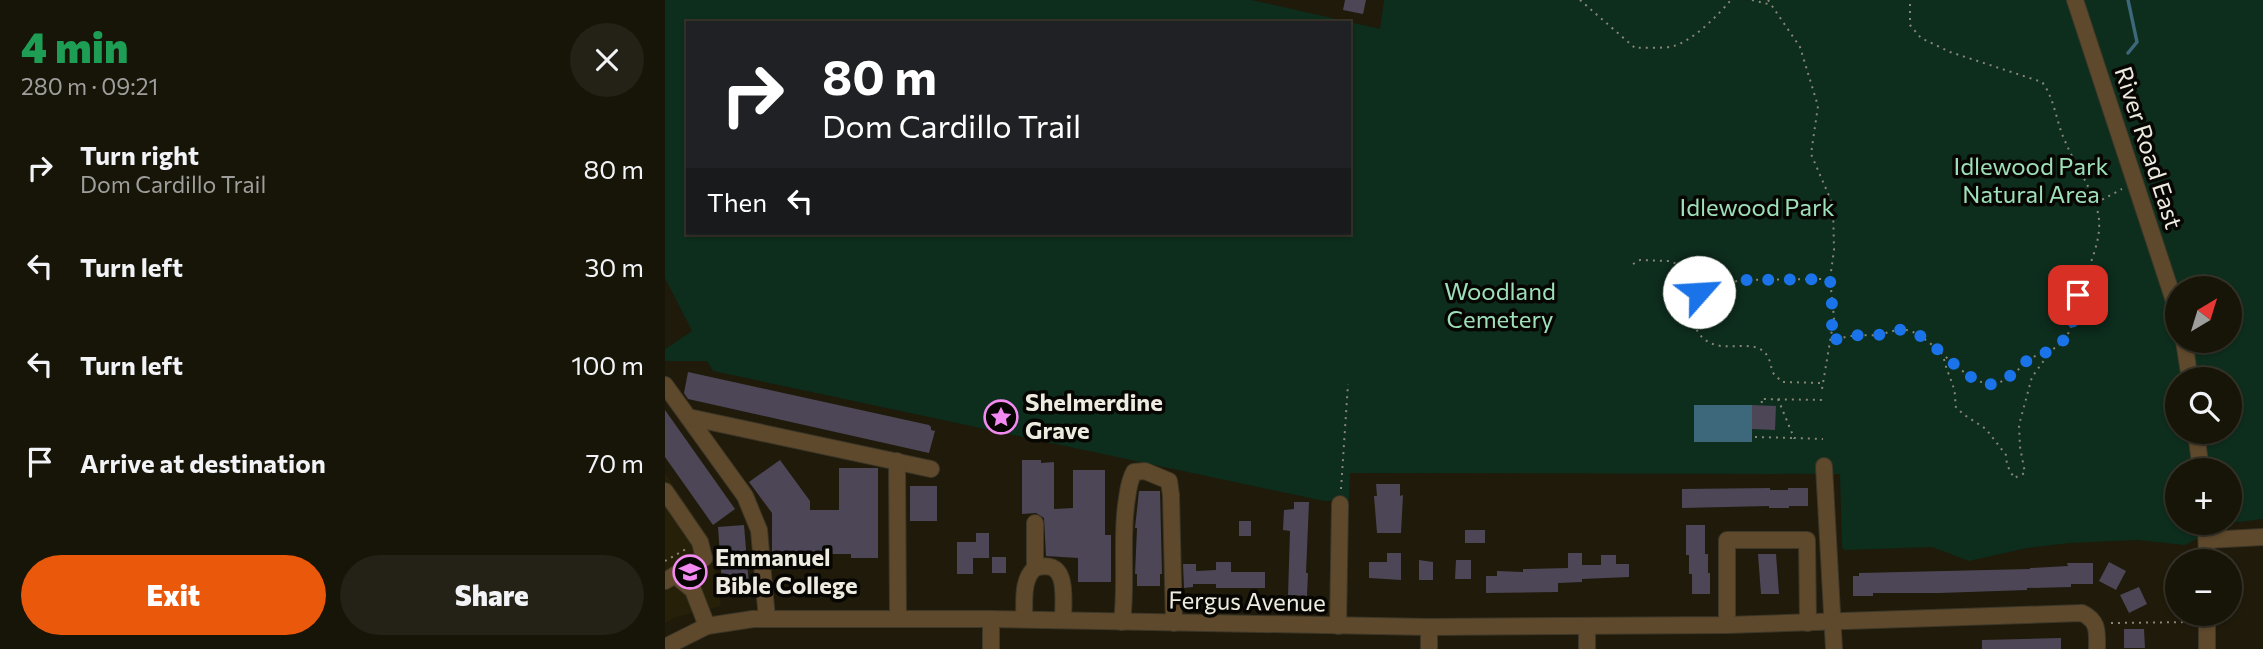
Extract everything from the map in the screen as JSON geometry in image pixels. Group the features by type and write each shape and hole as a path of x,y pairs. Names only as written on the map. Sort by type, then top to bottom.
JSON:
{"street":[{"name":"River Road East","path":"2075,0 2166,276"},
{"path":"665,385 745,496 759,530 767,619"},
{"path":"688,417 931,469"},
{"path":"711,448 716,436 726,425"},
{"path":"897,461 898,619"},
{"path":"1824,466 1834,649"},
{"path":"1122,622 1122,535 1129,481 1134,472 1145,471 1169,481 1174,623"},
{"path":"665,491 700,542 703,558 670,578"},
{"path":"1338,626 1341,504"},
{"path":"1035,523 1035,568"},
{"path":"2242,535 2263,537"},
{"path":"1727,625 1727,540 1807,540 1808,623"},
{"path":"1024,619 1029,573 1045,565 1054,567 1062,578 1063,620"},
{"path":"670,578 693,590 708,626"},
{"name":"Fergus Avenue","path":"665,647 708,626 753,619 1024,619 1429,627 1727,625 2082,613 2092,618 2097,628 2097,649"},
{"path":"991,619 991,649"},
{"path":"1587,626 1587,649"},
{"path":"2202,626 2207,649"},
{"path":"1429,627 1429,649"}],"path":[{"path":"1580,0 1635,48 1674,46 1715,18 1731,0"},
{"path":"1752,0 1770,5"},
{"path":"1767,0 1800,47 1818,106 1811,154 1833,205 1834,250 1830,279 1833,318 1822,389"},
{"path":"1830,340 1881,335 1899,329 1912,331 1973,377 1994,384 2035,355 2050,351 2061,344 2069,333 2098,233 2099,217 2095,203 2069,152 2050,92 2042,82 1949,52 1921,38 1910,25 1910,0"},
{"path":"2095,203 2119,190 2137,185"},
{"path":"1633,264 1640,260 1670,261 1695,281 1707,286 1744,280 1830,279"},
{"path":"1695,281 1699,292 1693,313 1696,329 1702,338 1719,346 1752,346 1763,350 1770,361 1772,372 1782,382 1823,383"},
{"path":"1943,356 1947,374 1957,391 1955,406 1986,429 2006,456 2007,465 2014,478 2025,473 2019,425 2024,402 2032,377 2050,351"},
{"path":"1341,504 1348,384"},
{"path":"1762,403 1761,398 1823,400"},
{"path":"1778,399 1794,439"},
{"path":"1755,437 1823,439"},
{"path":"665,561 700,542"},
{"path":"2110,623 2165,620"}],"shaded area":[{"name":"Emmanuel Bible College","path":"665,473 709,538 721,606 676,617 665,623"}],"green space":[{"path":"665,0 1252,0 1345,21 686,21 686,235 1351,235 1351,22 1380,29 1384,0 2263,0 2263,519 2242,522 2242,458 2165,458 2165,535 2205,535 2185,545 2137,540 2069,543 2027,548 1969,561 1932,547 1845,550 1842,548 1840,474 1350,473 1349,500 1324,501 713,371 707,361 665,361 665,349 692,331 665,278"}],"water":[{"path":"1694,405 1752,405 1752,442 1694,442"}],"building":[{"path":"1345,0 1366,0 1363,14 1343,10"},
{"path":"688,372 929,425 931,430 935,431 929,453 688,399 684,393"},
{"path":"1752,405 1776,406 1775,430 1752,429"},
{"path":"665,410 735,509 713,525 665,457"},
{"path":"780,460 810,501 810,510 839,510 839,468 878,468 878,558 851,558 851,554 798,554 798,558 772,558 772,513 749,482"},
{"path":"1022,460 1054,462 1054,509 1073,508 1073,470 1105,470 1105,535 1111,535 1111,582 1078,582 1078,558 1046,556 1044,518 1036,513 1022,514"},
{"path":"1376,484 1400,484 1400,496 1403,495 1401,533 1377,533 1374,496 1377,496"},
{"path":"910,486 937,486 937,521 910,521"},
{"path":"1808,488 1808,506 1682,508 1682,489"},
{"path":"1139,491 1160,491 1160,586 1137,586 1135,528"},
{"path":"1294,502 1309,502 1307,596 1288,595 1290,531 1283,530 1284,510 1294,509"},
{"path":"1239,521 1251,521 1251,536 1239,536"},
{"path":"744,525 749,585 727,587 727,584 722,584 718,527"},
{"path":"1686,525 1705,525 1710,594 1692,594 1692,574 1689,574 1689,555 1686,555"},
{"path":"1465,530 1485,530 1485,543 1465,543"},
{"path":"976,533 989,533 989,558 973,558 973,574 957,574 957,542 976,542"},
{"path":"1387,553 1401,553 1401,580 1369,578 1369,562 1387,562"},
{"path":"1568,553 1582,553 1582,565 1601,565 1601,555 1616,555 1616,564 1629,564 1629,577 1558,583 1558,592 1486,593 1486,576 1497,576 1497,571 1568,568"},
{"path":"1758,554 1776,554 1779,594 1761,594"},
{"path":"992,557 1006,557 1006,573 992,573"},
{"path":"1419,560 1433,562 1433,580 1419,580"},
{"path":"1456,560 1471,560 1471,579 1455,579"},
{"path":"1216,562 1231,562 1231,572 1265,572 1265,588 1216,588 1216,584 1193,584 1193,587 1184,588 1183,564 1196,564 1196,571 1216,570"},
{"path":"2109,562 2126,571 2116,590 2099,581"},
{"path":"2067,563 2093,563 2093,584 2027,590 1873,593 1873,596 1853,596 1853,576 1859,576 1859,573 2030,569 2068,566"},
{"path":"2139,587 2147,604 2129,613 2120,595"},
{"path":"2124,629 2144,629 2145,648 2124,648"},
{"path":"2061,638 2061,649 1982,649 1982,640"}],"waterway":[{"path":"2128,0 2137,42 2128,53"}],"place":[{"name":"Shelmerdine Grave","path":"1001,417"},
{"name":"Emmanuel Bible College","path":"690,572"}],"route":[{"path":"1699,292 1695,281 1707,286 1744,280 1830,279 1833,318 1830,340 1881,335 1899,329 1912,331 1962,370 1985,383 1994,384 2035,355 2050,351 2061,344 2069,333 2078,295"}],"park label":[{"name":"Idlewood Park Natural Area","path":"2031,181"},
{"name":"Idlewood Park","path":"1757,208"},
{"name":"Woodland Cemetery","path":"1500,306"}]}
